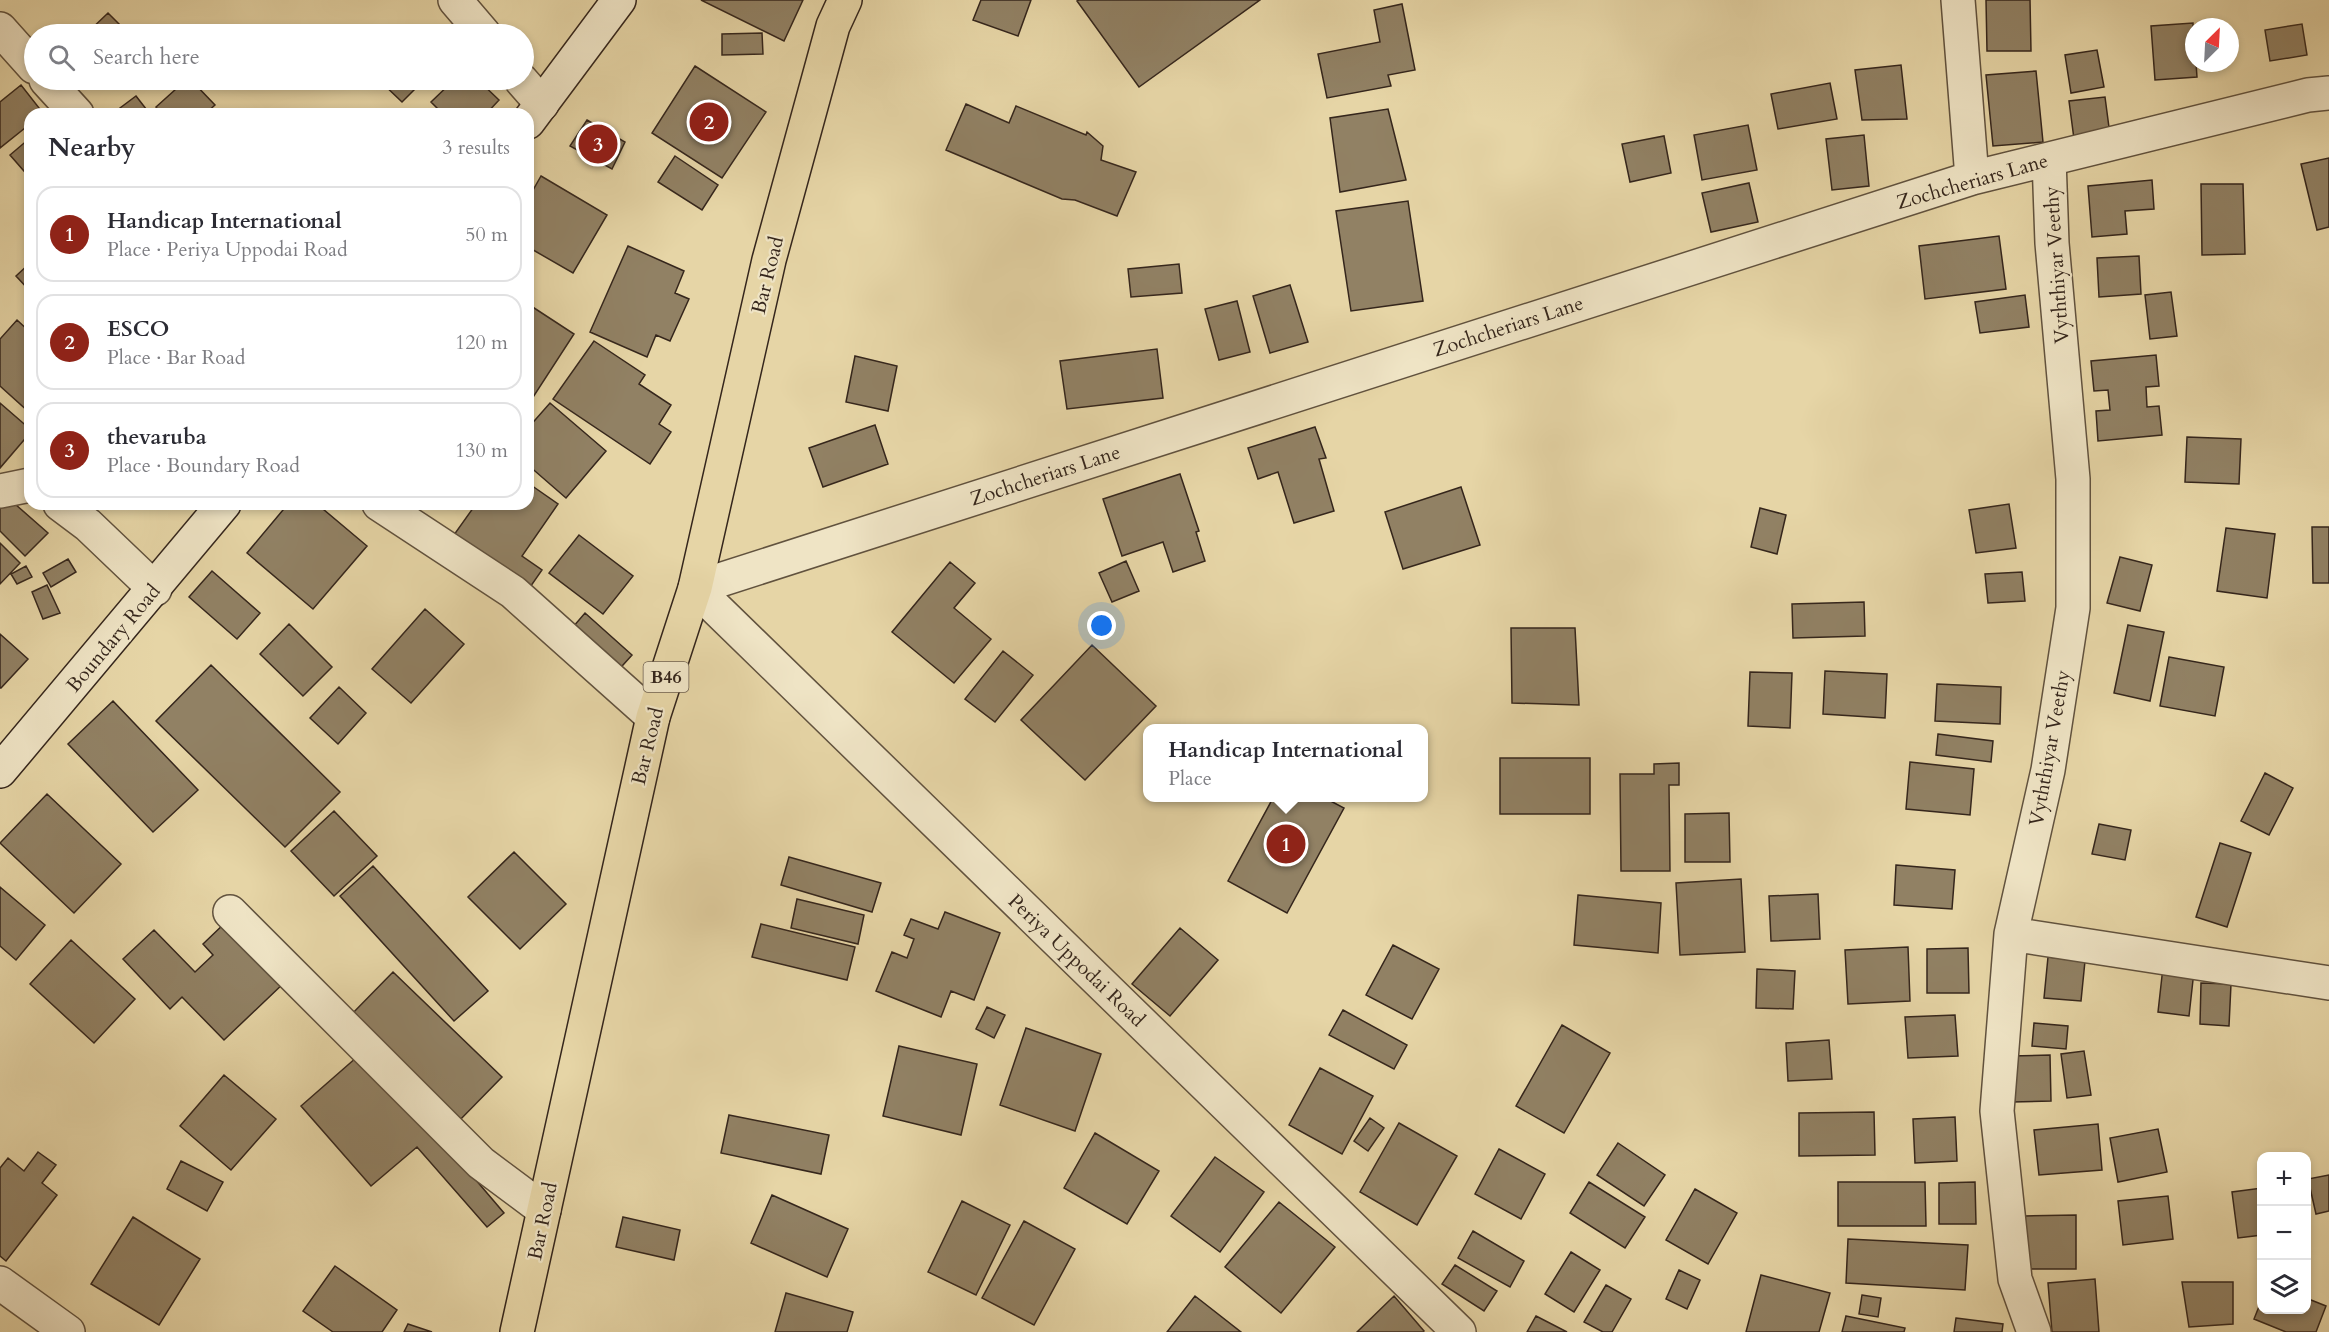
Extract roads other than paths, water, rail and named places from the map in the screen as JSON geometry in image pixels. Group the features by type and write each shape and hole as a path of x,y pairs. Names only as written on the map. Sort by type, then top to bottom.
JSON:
{"main road":[{"name":"Bar Road","path":"517,1332 652,717 695,588 769,260 837,9"}],"street":[{"path":"455,0 475,24"},
{"path":"535,113 619,0"},
{"path":"1958,0 1972,178"},
{"path":"0,29 24,56"},
{"path":"55,90 72,108"},
{"path":"525,90 533,108"},
{"name":"Zochcheriars Lane","path":"695,588 1972,178 2308,96 2329,93"},
{"name":"Vyththiyar Veethy","path":"2034,1332 2015,1279 1997,1111 2011,934 2048,770 2073,608 2073,479 2052,243 2049,159"},
{"path":"0,491 24,486"},
{"path":"68,510 88,525 155,589"},
{"name":"Boundary Road","path":"5,756 155,589 219,510"},
{"path":"388,510 513,592 652,717"},
{"name":"Periya Uppodai Road","path":"695,588 1459,1332"},
{"path":"230,912 481,1163 544,1210"},
{"path":"2011,934 2329,983"},
{"path":"0,1283 68,1332"}],"place":[{"name":"ESCO","path":"709,122"},
{"name":"thevaruba","path":"598,144"},
{"name":"Handicap International","path":"1286,844"}]}
